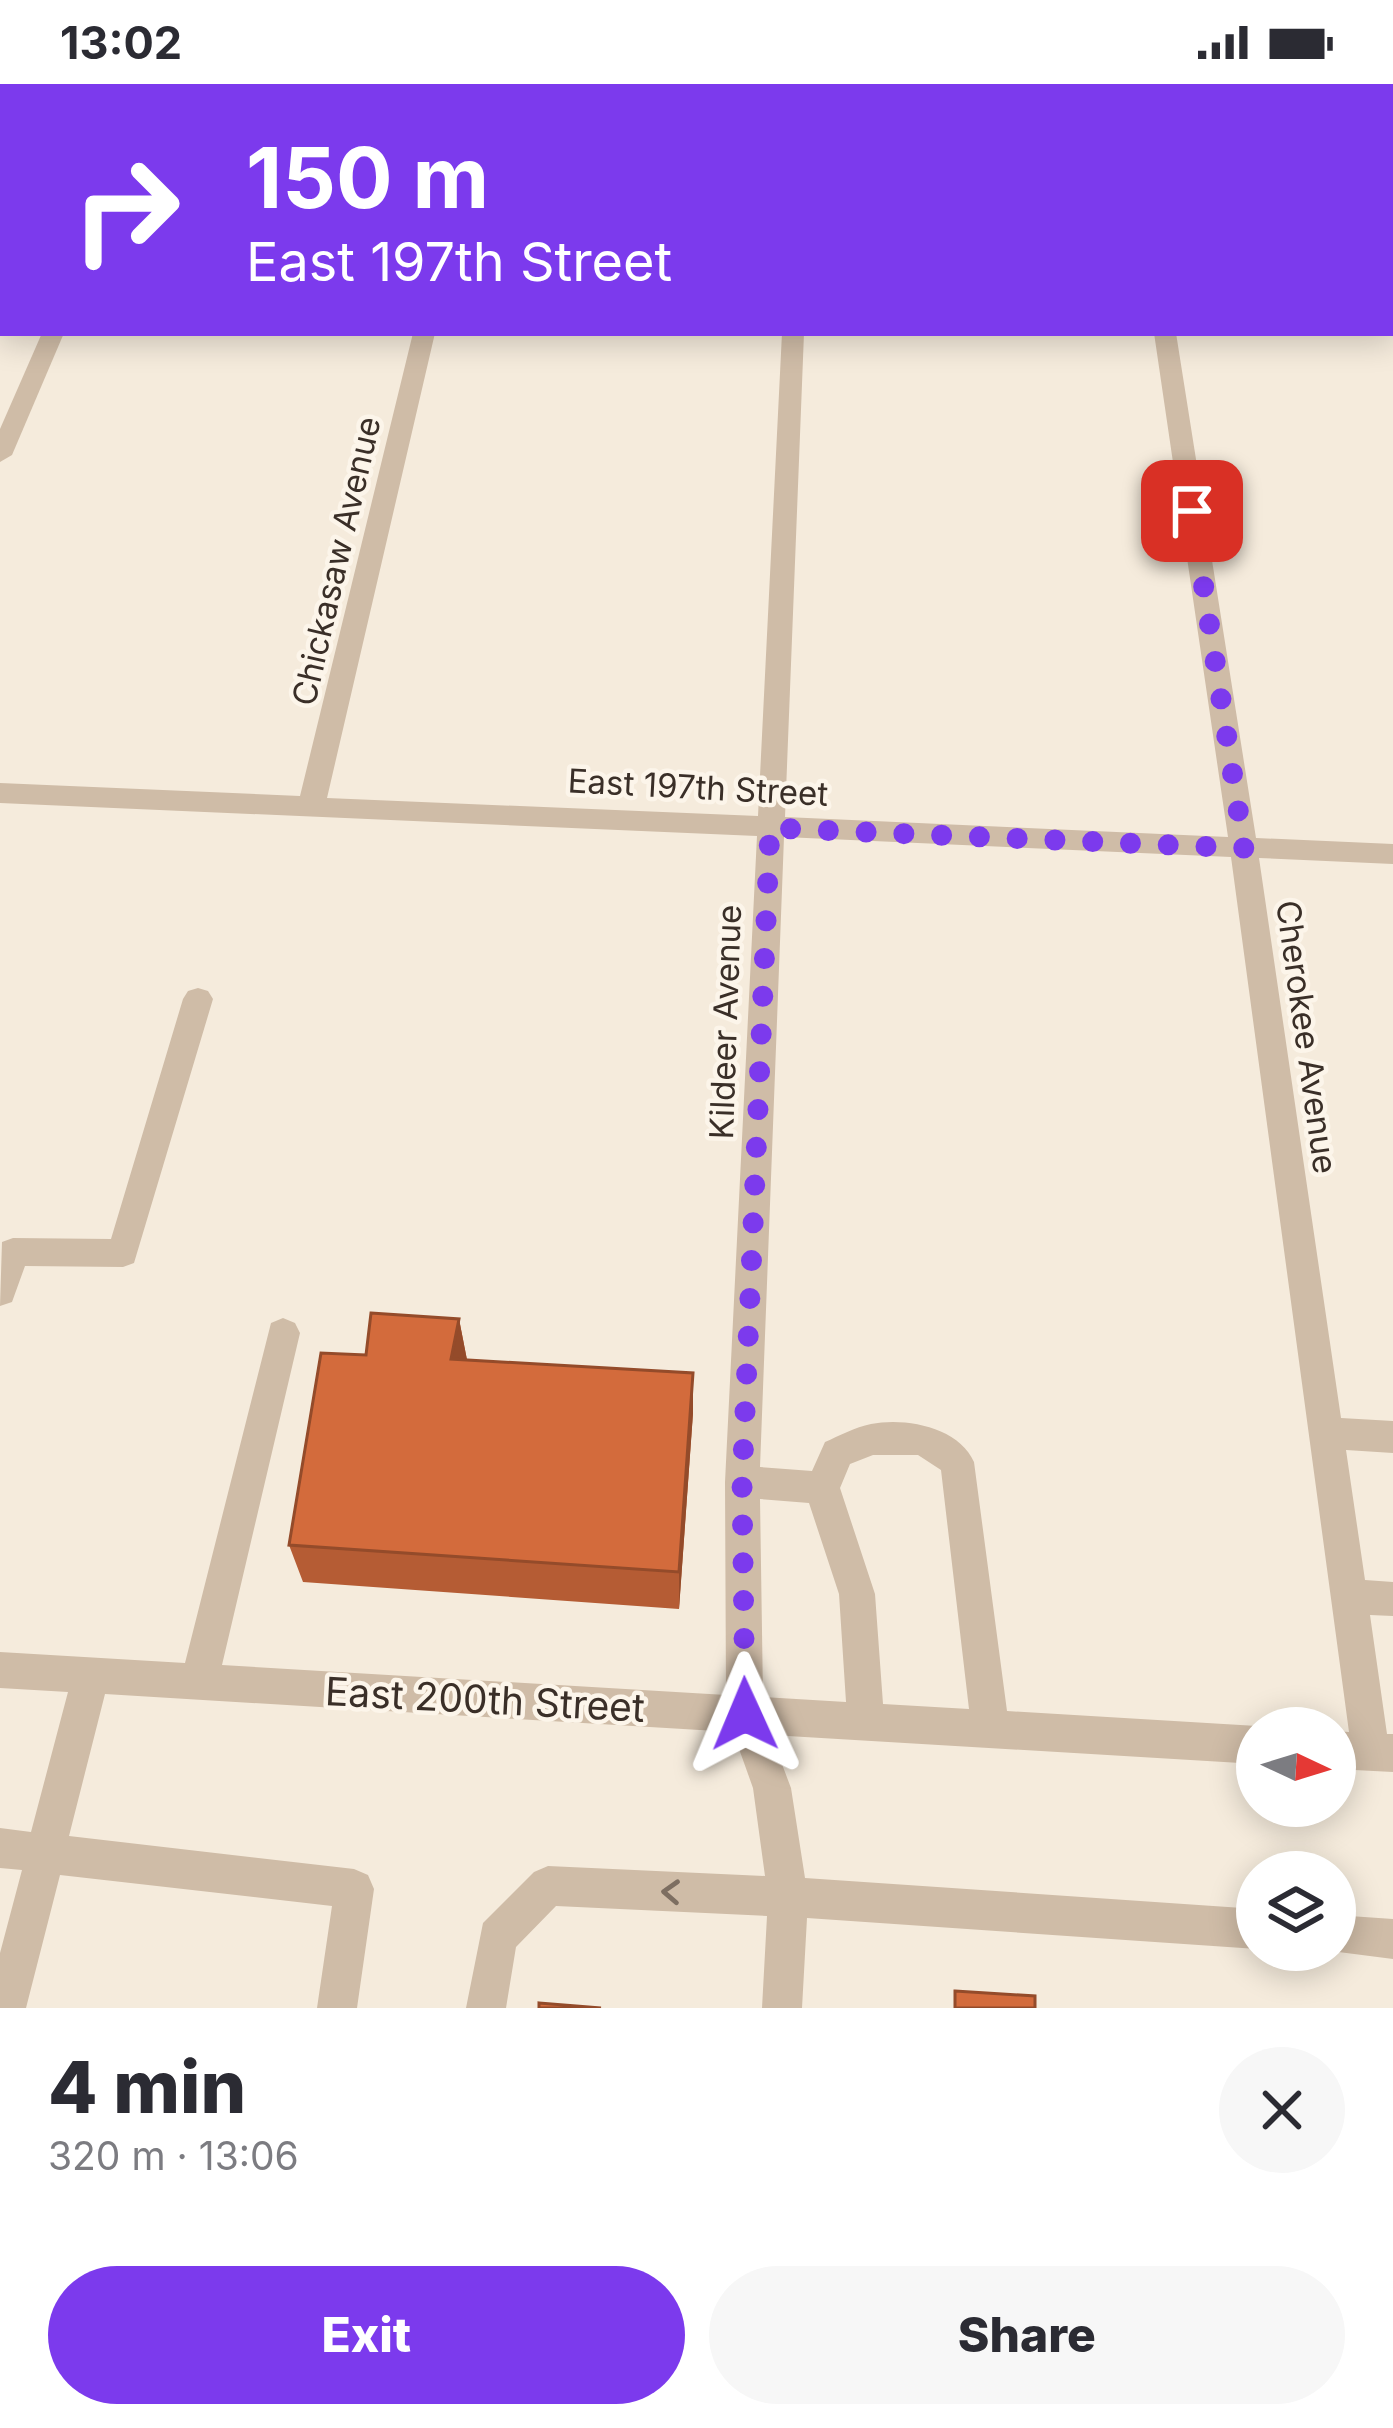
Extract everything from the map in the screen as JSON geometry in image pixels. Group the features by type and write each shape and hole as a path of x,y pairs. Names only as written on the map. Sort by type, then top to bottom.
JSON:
{"street":[{"path":"0,455 52,336"},
{"name":"Chickasaw Avenue","path":"312,804 423,336"},
{"name":"Kildeer Avenue","path":"782,2008 788,1897 772,1788 745,1714 742,1482 794,336"},
{"name":"Cherokee Avenue","path":"1166,336 1244,848 1366,1752"},
{"name":"East 197th Street","path":"0,793 1393,854"},
{"path":"0,1292 13,1252 123,1253 198,999"},
{"path":"199,1682 284,1333"},
{"path":"1326,1433 1393,1437"},
{"path":"866,1722 857,1594 822,1488 837,1453 872,1439 924,1440 957,1462 990,1729"},
{"path":"742,1482 822,1488"},
{"path":"1348,1596 1393,1599"},
{"name":"East 200th Street","path":"0,1670 1236,1744"},
{"path":"6,2008 92,1676"},
{"path":"0,1848 354,1889 338,2008"},
{"path":"486,2008 497,1937 548,1886 1236,1928"},
{"path":"1356,1936 1393,1939"}],"building":[{"path":"371,1313 459,1319 451,1359 693,1373 679,1572 289,1545 321,1353 366,1355"},
{"path":"955,1991 1035,1996 1035,2008 955,2008"},
{"path":"539,2003 601,2008 539,2008"}],"route":[{"path":"745,1714 742,1482 770,828 1244,848 1192,511"}]}
